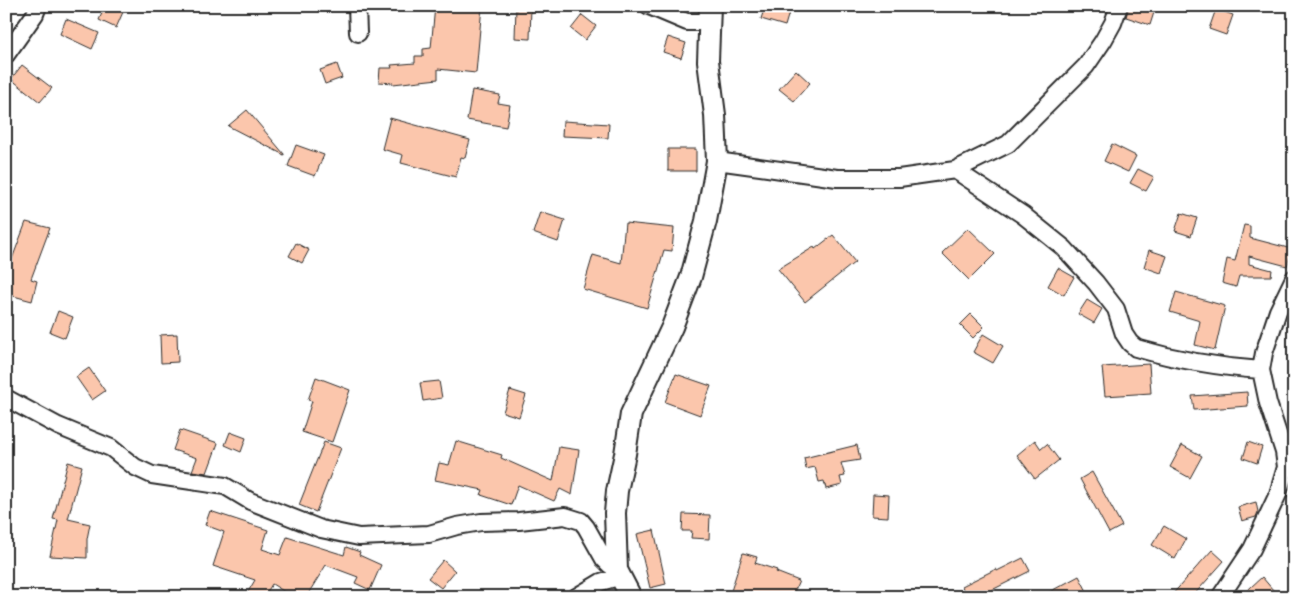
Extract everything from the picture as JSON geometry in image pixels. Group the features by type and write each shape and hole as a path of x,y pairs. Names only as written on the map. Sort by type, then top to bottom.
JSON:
{"street":[{"path":"6,55 35,14 38,6"},
{"path":"357,6 358,33"},
{"path":"619,573 615,513 617,491 631,414 672,327 692,278 706,222 717,160 715,115 708,60 710,14 687,22 649,6"},
{"path":"717,160 837,178 900,178 955,170 1008,144 1033,120 1086,66 1107,35 1119,6"},
{"path":"955,170 1023,215 1064,248 1096,283 1116,309 1124,334 1136,348 1192,362 1227,368 1261,370"},
{"path":"1220,597 1252,549 1278,494 1286,468 1284,452 1268,403 1261,370 1264,353 1278,311 1294,278"},
{"path":"6,398 58,426 112,448 135,467 152,475 225,486 250,501 321,529 359,537 429,534 457,526 482,522 519,521 565,516 581,521 586,526 604,559 619,573 631,597"},
{"path":"576,597 619,573"}],"building":[{"path":"105,6 123,12 116,28 99,20"},
{"path":"435,6 482,6 476,73 438,69 438,79 393,84 379,82 380,68 392,68 391,65 415,63 415,56 423,56 423,49 431,48"},
{"path":"516,6 531,6 530,39 515,38"},
{"path":"765,6 791,6 785,26 761,19"},
{"path":"1129,6 1156,6 1150,25 1126,17"},
{"path":"1216,9 1233,15 1226,35 1209,29"},
{"path":"582,15 596,26 585,40 571,29"},
{"path":"66,19 99,33 92,49 60,34"},
{"path":"668,37 686,43 681,58 663,52"},
{"path":"337,64 342,78 325,84 320,70"},
{"path":"22,65 52,88 40,102 11,79"},
{"path":"796,70 810,83 794,101 779,89"},
{"path":"472,90 500,95 498,103 510,105 506,127 467,120"},
{"path":"247,110 284,154 284,155 228,126"},
{"path":"390,118 470,140 465,158 461,157 456,177 401,163 403,155 382,149"},
{"path":"563,121 609,124 608,138 562,136"},
{"path":"1112,144 1136,156 1128,172 1104,161"},
{"path":"296,145 324,155 315,176 288,166"},
{"path":"668,149 696,149 696,171 668,171"},
{"path":"1138,169 1154,177 1146,191 1130,183"},
{"path":"540,212 565,220 558,242 533,233"},
{"path":"1181,213 1197,218 1191,236 1175,231"},
{"path":"26,222 50,228 31,279 37,281 32,301 6,294 6,279 9,267"},
{"path":"625,223 674,228 672,251 664,250 647,308 583,289 593,255 621,263"},
{"path":"1244,225 1250,226 1250,238 1292,249 1287,266 1249,256 1249,264 1272,270 1271,276 1239,276 1236,287 1222,283 1227,259 1235,261"},
{"path":"968,228 995,254 969,280 942,253"},
{"path":"833,235 855,262 805,302 778,269 814,247 815,249"},
{"path":"296,243 309,250 302,263 289,256"},
{"path":"1149,250 1167,256 1161,273 1144,267"},
{"path":"1058,268 1074,277 1064,295 1048,286"},
{"path":"1176,292 1225,306 1215,350 1195,345 1200,321 1170,312"},
{"path":"1087,300 1102,309 1094,323 1078,314"},
{"path":"58,311 73,317 65,338 50,332"},
{"path":"971,314 984,327 973,338 960,325"},
{"path":"177,334 178,362 161,363 160,335"},
{"path":"983,334 1003,346 993,363 973,352"},
{"path":"1149,364 1151,393 1105,396 1102,367"},
{"path":"89,368 105,391 92,400 76,377"},
{"path":"676,374 711,386 700,415 665,402"},
{"path":"316,377 350,390 332,442 302,432 312,401 308,400"},
{"path":"439,381 442,398 423,401 420,383"},
{"path":"510,390 526,395 519,417 503,412"},
{"path":"1247,392 1248,406 1194,410 1192,396"},
{"path":"180,430 218,443 207,473 192,471 197,458 173,450"},
{"path":"230,432 246,438 241,452 225,445"},
{"path":"1035,440 1041,449 1047,444 1059,460 1035,479 1017,455"},
{"path":"456,441 502,455 501,458 553,481 559,447 579,450 572,495 560,489 554,501 518,485 511,505 481,495 483,490 435,480 439,463 449,465"},
{"path":"324,442 341,448 316,512 299,505"},
{"path":"1248,442 1262,447 1257,463 1243,458"},
{"path":"857,445 860,460 841,463 845,476 840,477 842,485 826,489 824,481 819,482 815,467 806,469 804,458"},
{"path":"1182,445 1202,456 1190,478 1170,467"},
{"path":"68,462 82,466 68,519 90,524 87,539 87,558 50,556 58,520 53,519"},
{"path":"1092,472 1122,526 1109,533 1080,479"},
{"path":"873,494 889,495 888,517 872,516"},
{"path":"1256,502 1258,512 1256,517 1242,521 1238,507"},
{"path":"210,511 268,530 262,549 280,555 287,537 344,555 346,547 360,552 359,555 381,565 370,590 355,583 358,577 326,565 306,597 293,597 272,584 264,597 245,597 255,580 213,566 224,532 205,525"},
{"path":"683,514 710,515 709,539 691,538 692,531 682,531"},
{"path":"1164,526 1186,539 1175,559 1152,545"},
{"path":"654,530 666,584 650,588 637,534"},
{"path":"1212,550 1224,561 1192,597 1170,597"},
{"path":"743,553 757,557 755,563 777,570 776,572 799,581 792,597 748,597 731,591"},
{"path":"1023,558 1030,571 978,597 966,597 962,586"},
{"path":"443,560 455,571 441,588 428,578"},
{"path":"1079,576 1090,597 1040,597"},
{"path":"1262,577 1279,597 1240,597"}]}
